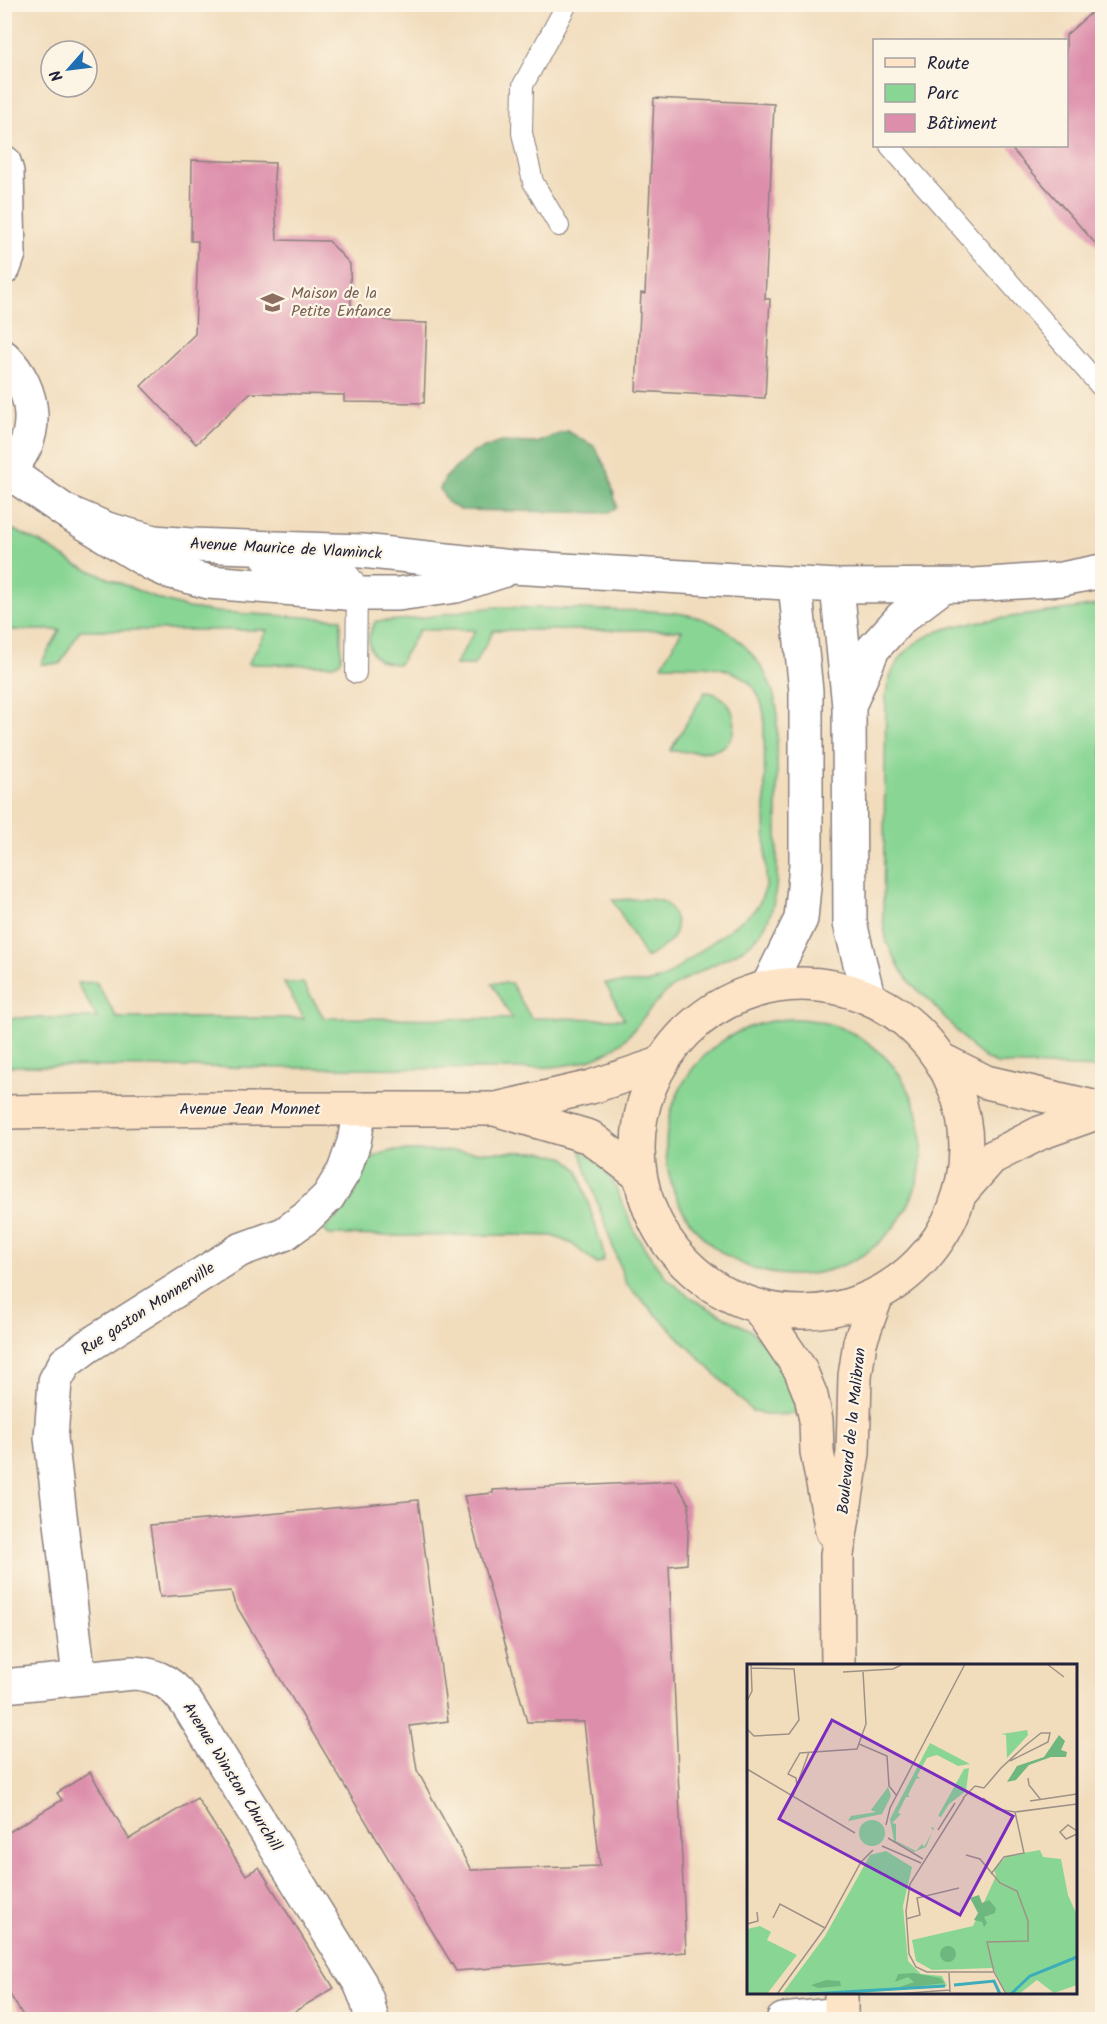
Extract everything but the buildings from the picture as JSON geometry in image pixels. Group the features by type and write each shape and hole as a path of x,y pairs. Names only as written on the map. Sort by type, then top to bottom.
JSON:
{"main road":[{"path":"802,982 836,986 868,996 910,1022 942,1060 961,1101 968,1146 962,1191 944,1234 915,1269 877,1295 839,1309 798,1313 758,1307 715,1288 679,1258 654,1219 639,1175 640,1118 660,1064 688,1028 725,1001 768,986 802,982"},
{"path":"942,1060 986,1082 1102,1110"},
{"name":"Avenue Jean Monnet","path":"4,1112 496,1109 591,1087 660,1064"},
{"name":"Avenue Jean Monnet","path":"496,1109 590,1137 639,1175"},
{"path":"962,1191 991,1158 1040,1132 1102,1110"},
{"name":"Boulevard de la Malibran","path":"837,1555 853,1453 855,1376 860,1342 877,1295"},
{"name":"Boulevard de la Malibran","path":"758,1307 800,1369 811,1396 816,1420 817,1452 837,1555"},
{"path":"837,1555 838,1664"}],"street":[{"path":"4,162 7,172 9,254 4,268"},
{"name":"Avenue Maurice de Vlaminck","path":"4,357 23,380 32,407 31,428 24,448 6,472 150,563 209,582 357,594 398,594 445,588 512,567"},
{"name":"Avenue Maurice de Vlaminck","path":"65,511 129,536 153,542 362,551 512,567 795,584 942,587 1062,579 1102,571"},
{"path":"768,986 801,919 806,865 806,691 795,584"},
{"path":"837,586 849,706 850,923 868,996"},
{"path":"849,706 873,648 901,618 942,587"},
{"name":"Rue gaston Monnerville","path":"79,1677 51,1438 55,1382 65,1363 88,1346 240,1250 284,1234 306,1218 328,1197 345,1172 354,1142 360,1109"},
{"name":"Avenue Winston Churchill","path":"4,1686 133,1673 163,1679 180,1693 360,1983 372,2019"},
{"path":"783,2019 841,2009"}],"lane":[{"path":"559,226 532,183 522,133 523,86 567,4"},
{"path":"891,147 1102,388"},
{"path":"215,545 234,554 268,563 344,570 354,580 357,594 356,673"}],"green space":[{"path":"567,431 594,446 608,471 617,507 609,513 461,510 448,503 440,489 445,478 472,453 500,442 537,443"},
{"path":"5,526 41,543 77,565 158,599 188,608 217,612 341,619 340,662 333,665 248,664 267,630 80,630 60,664 41,664 60,630 5,630"},
{"path":"1102,604 1102,1068 997,1064 972,1048 929,1000 911,984 887,943 883,920 886,694 892,672 902,656 916,643 932,634 971,623"},
{"path":"499,607 683,614 717,625 745,646 756,660 766,675 777,709 777,875 774,902 767,923 757,937 729,957 673,987 615,1047 602,1055 557,1067 510,1069 5,1066 5,1018 97,1018 77,983 96,982 117,1018 304,1018 284,983 303,983 324,1018 512,1019 492,983 511,983 531,1018 624,1019 605,983 648,983 664,978 750,914 758,906 766,887 764,715 759,697 751,684 739,675 726,670 662,665 682,630 494,630 474,665 455,665 475,630 419,630 399,664 381,661 371,651 369,645 369,637 376,621 407,620"},
{"path":"705,692 724,699 730,707 735,726 732,735 727,743 713,751 670,751"},
{"path":"650,899 663,902 669,906 674,915 676,930 673,936 658,951 646,958 613,900"},
{"path":"794,1019 831,1024 854,1034 885,1056 907,1087 917,1110 922,1147 917,1184 907,1207 885,1238 854,1260 831,1270 794,1275 757,1270 734,1260 703,1238 681,1207 671,1184 666,1147 671,1110 681,1087 703,1056 734,1034 757,1024"},
{"path":"580,1149 598,1162 612,1180 636,1234 666,1277 701,1304 750,1330 776,1355 801,1414 765,1415 752,1411 626,1284"},
{"path":"391,1151 542,1152 566,1158 578,1170 602,1247 603,1261 597,1264 572,1244 553,1236 329,1235 323,1229 348,1205 369,1161"}],"place":[{"name":"Maison de la Petite Enfance","path":"273,302"}]}
